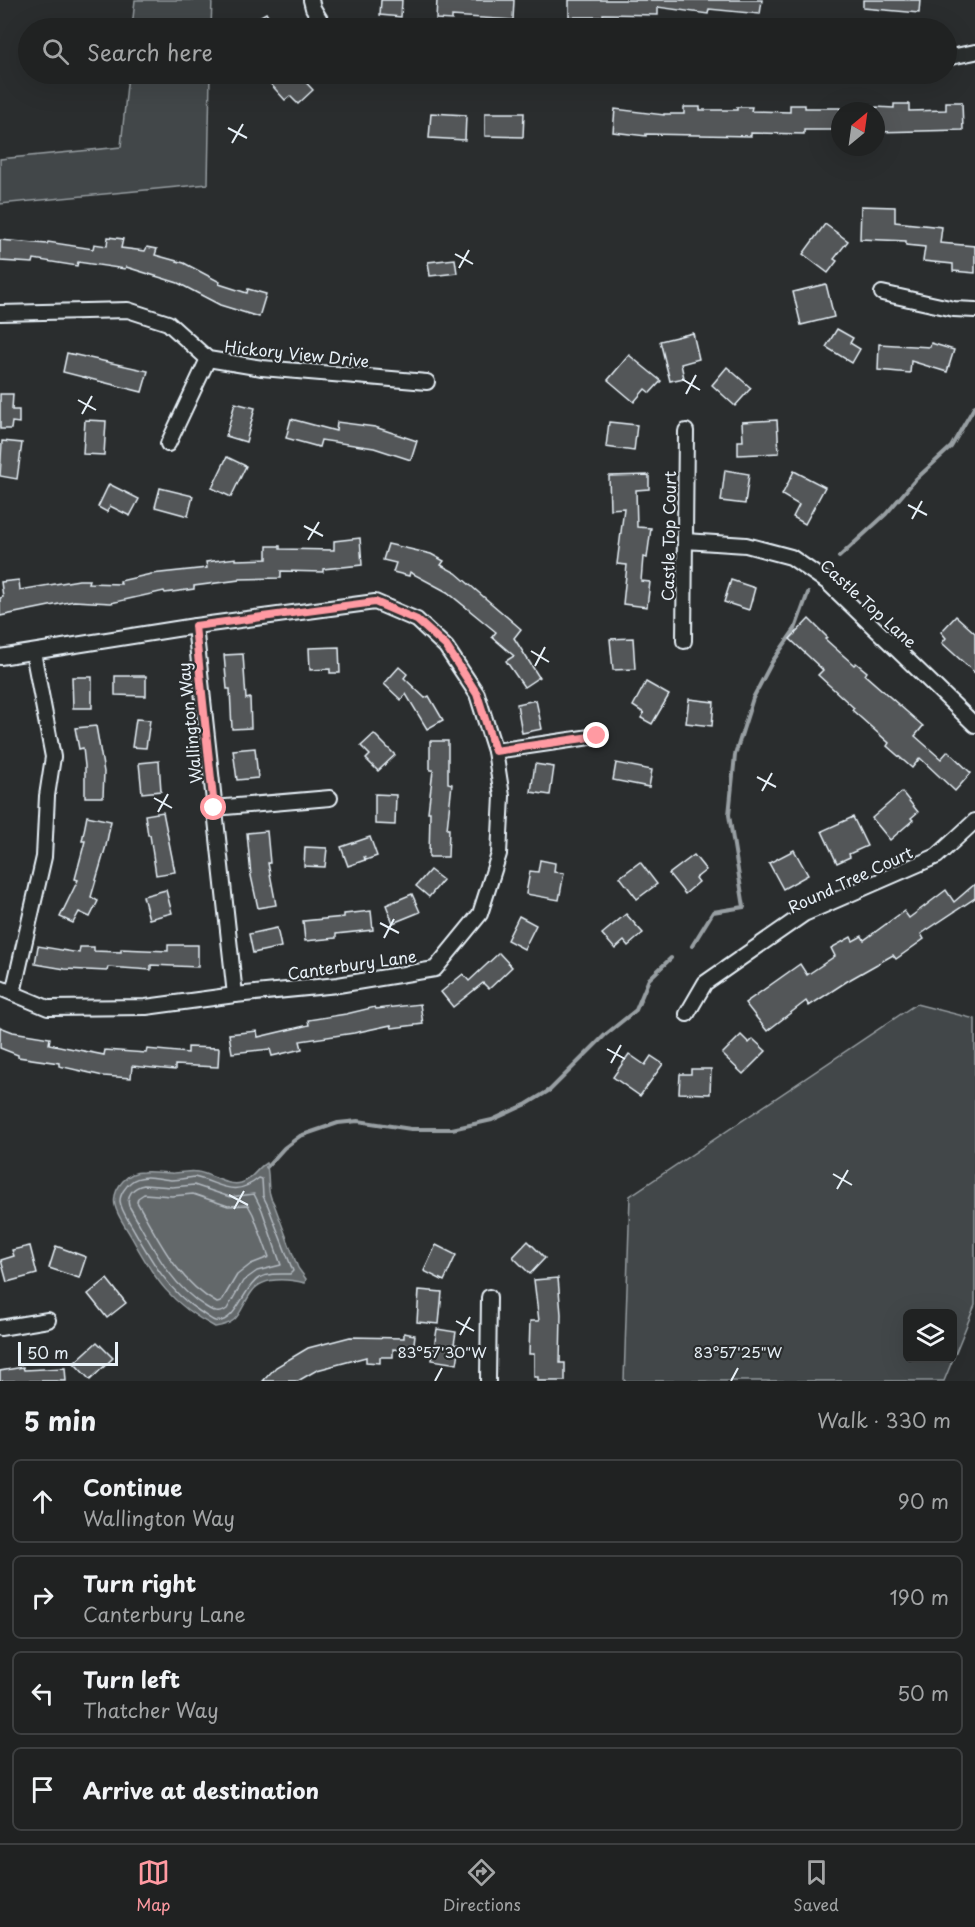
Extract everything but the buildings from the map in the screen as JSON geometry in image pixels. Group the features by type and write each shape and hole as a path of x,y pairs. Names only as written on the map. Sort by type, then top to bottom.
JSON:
{"street":[{"path":"311,0 319,18"},
{"path":"957,56 975,52"},
{"path":"882,293 954,309 975,310"},
{"name":"Hickory View Drive","path":"0,313 128,310 168,323 208,359 262,368 426,382"},
{"path":"168,444 208,359"},
{"name":"Castle Top Court","path":"684,641 686,431"},
{"name":"Castle Top Lane","path":"685,541 746,545 791,557 827,582 975,725"},
{"name":"Canterbury Lane","path":"0,657 195,626 375,602 417,620 446,646 477,694 495,751 501,796 499,854 480,914 435,969 338,985 235,995 146,1008 48,1008 6,991"},
{"name":"Wallington Way","path":"195,626 235,995"},
{"path":"6,991 44,857 53,757 33,652"},
{"path":"495,751 597,736"},
{"path":"214,808 330,798"},
{"name":"Round Tree Court","path":"687,1014 705,983 804,915 937,856 975,821"},
{"path":"488,1381 489,1297"},
{"path":"0,1328 48,1320"}],"shaded area":[{"path":"135,0 212,0 211,18 133,18"},
{"path":"127,84 210,84 208,184 0,204 0,159 121,147"},
{"path":"916,1004 975,1019 975,1305 957,1349 957,1309 903,1309 903,1363 951,1363 944,1381 624,1381 630,1196"}],"water":[{"path":"266,1163 271,1199 298,1268 306,1279 305,1283 291,1280 268,1281 251,1293 238,1316 230,1323 215,1327 175,1300 157,1279 119,1217 115,1203 117,1189 130,1176 150,1172 203,1173 236,1184 248,1179"}],"waterway":[{"path":"839,557 886,514 916,479 951,447 975,406"},
{"path":"692,946 713,912 744,907 729,815 735,755 753,698 772,662 795,629 808,593"},
{"path":"267,1167 284,1148 300,1136 338,1123 358,1121 411,1129 452,1129 492,1120 527,1104 550,1090 605,1035 636,1010 649,979 671,958"}],"route":[{"path":"214,808 195,626 375,602 417,620 446,646 477,694 495,751 597,736"}]}
